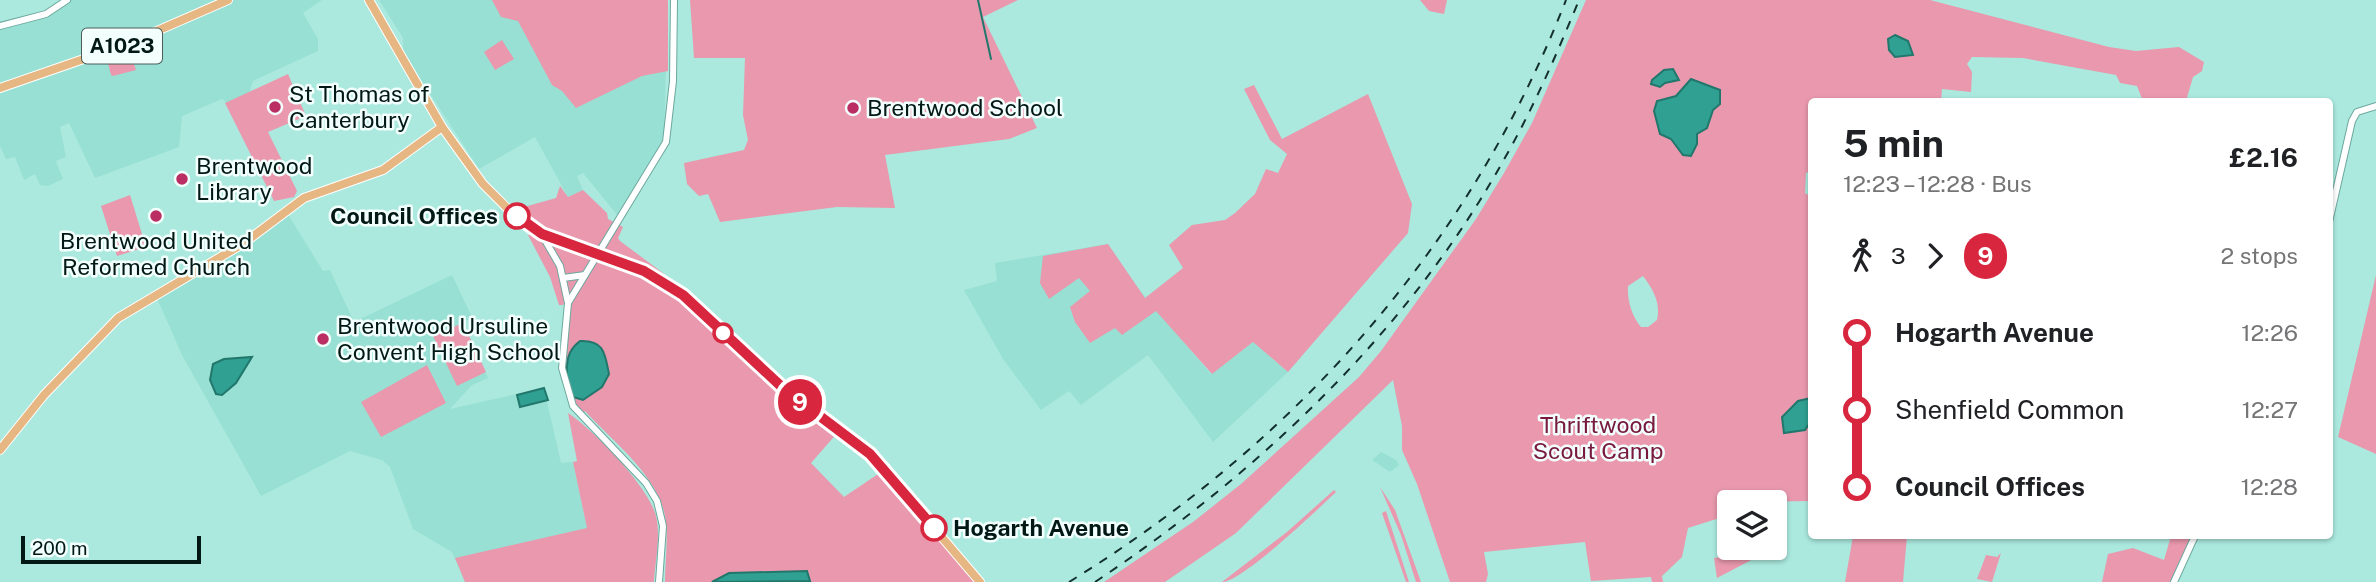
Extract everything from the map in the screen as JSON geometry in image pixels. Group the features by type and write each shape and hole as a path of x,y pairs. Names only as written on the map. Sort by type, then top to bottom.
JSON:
{"main road":[{"name":"A1023","path":"0,88 127,44 228,0"},
{"path":"369,0 442,127 483,184 508,209 542,234 644,271 683,295 784,389 870,454 979,582"},
{"path":"0,450 38,401 118,318 244,243 304,198 383,170 442,127"}],"street":[{"path":"0,26 46,14 67,0"},
{"path":"568,303 668,133 674,0"},
{"path":"2333,204 2352,121 2357,112 2376,106"},
{"path":"542,234 560,266 568,303 562,368 567,394 573,406 646,483 657,501 663,526 659,582"},
{"path":"563,278 574,279 586,275"},
{"path":"2174,582 2193,539"}],"shaded area":[{"path":"67,0 322,0 303,13 318,39 318,51 253,81 249,94 227,103 222,99 182,116 179,147 95,178 69,123 60,127 66,157 56,161 63,179 48,186 40,185 35,174 24,180 15,157 6,159 0,146 0,26 54,9"},
{"path":"379,0 668,0 664,138 618,216 583,173 577,176 583,190 568,197 535,137 479,169 403,52 403,38"},
{"path":"1895,35 1908,41 1913,55 1895,57 1889,50 1888,39"},
{"path":"1673,69 1679,80 1660,87 1651,84 1664,70"},
{"path":"1691,79 1720,90 1720,104 1713,110 1707,128 1697,134 1697,144 1691,156 1683,155 1671,139 1660,134 1654,111 1657,101 1676,96"},
{"name":"Brentwood Ursuline Convent High School","path":"286,211 323,271 330,270 354,322 452,275 472,317 463,323 488,378 472,385 450,409 544,388 561,463 573,462 592,550 465,582 452,552 413,529 390,467 382,460 350,451 261,496 182,355 156,296"},
{"path":"1108,244 1129,278 1211,374 1253,342 1288,372 1213,442 1148,355 1081,405 1069,391 1041,410 1003,359 964,290 997,281 995,263"},
{"path":"580,341 599,345 609,374 602,387 583,400 573,397 567,375 570,353"},
{"path":"252,357 236,383 222,395 216,394 210,380 213,364 224,359"},
{"path":"544,388 548,400 520,407 517,395"},
{"path":"1808,399 1808,426 1805,430 1784,433 1782,417 1798,401"},
{"path":"1381,452 1396,460 1399,465 1390,472 1372,460"},
{"path":"807,571 810,581 712,582 729,573"}],"green space":[{"path":"492,0 668,0 668,71 642,76 576,108 562,91 552,85 518,21 501,17"},
{"name":"Brentwood School","path":"690,0 1018,0 983,17 1037,128 1009,139 885,155 895,208 837,207 720,222 708,194 699,196 687,184 684,163 744,150 748,140 743,115 745,58 694,58"},
{"path":"1420,0 1447,0 1444,14 1429,11"},
{"name":"Thriftwood Scout Camp","path":"1586,0 1930,0 2109,47 2136,51 2179,47 2204,62 2202,71 2193,77 2187,98 2142,98 2137,86 2120,83 2116,75 2023,58 1972,57 1967,64 1972,72 1971,92 1942,89 1941,98 1808,98 1808,172 1805,193 1808,195 1808,399 1798,401 1805,430 1808,426 1808,501 1787,501 1787,490 1717,490 1717,519 1688,528 1682,557 1662,576 1663,582 1652,582 1651,577 1591,581 1585,542 1484,552 1488,574 1486,582 1450,582 1417,484 1402,450 1402,426 1393,380 1236,533 1165,582 1104,582 1193,522 1241,484 1359,377 1381,351 1476,219 1532,123","holes":["1643,276 1655,296 1657,320 1648,327 1641,327 1631,308 1628,286"]},
{"path":"502,40 514,59 495,70 484,52"},
{"path":"129,50 136,70 111,75 107,59 109,64 116,62 119,54"},
{"path":"288,74 306,116 268,132 297,191 294,197 274,201 225,103"},
{"path":"1254,85 1282,139 1368,94 1412,204 1408,233 1288,372 1253,342 1212,374 1156,311 1122,335 1115,328 1090,343 1075,322 1070,307 1090,291 1079,278 1049,299 1040,283 1043,256 1108,244 1145,298 1183,268 1169,245 1192,225 1225,220 1235,213 1255,194 1266,169 1278,173 1287,154 1270,140 1244,89"},
{"path":"560,186 568,197 583,190 607,213 608,219 623,227 618,238 620,241 663,273 745,355 839,431 811,463 844,497 884,470 979,582 665,582 667,530 663,507 656,491 635,462 585,411 581,415 563,380 567,298 563,305 559,305 550,277 528,235 539,234 518,217 524,207 556,198"},
{"path":"130,195 146,247 117,256 101,206"},
{"path":"2376,275 2376,454 2338,437"},
{"path":"463,323 486,372 457,386 433,336"},
{"path":"427,365 446,403 381,437 361,402"},
{"path":"568,413 619,460 651,504 658,532 654,582 465,582 455,558 587,528 573,462 577,461"},
{"path":"1380,487 1395,510 1421,582 1416,582 1401,535"},
{"path":"1334,490 1336,492 1262,558 1232,579 1222,582 1287,532"},
{"path":"1386,511 1409,582 1406,582 1382,513"},
{"path":"1852,539 1907,539 1903,582 1845,582"},
{"path":"2170,539 2194,539 2174,582 2102,582 2108,554 2133,548 2164,560"},
{"path":"2001,553 1992,582 1977,579 1986,555 1997,557"},
{"path":"1714,558 1717,560 1751,560 1717,578"}],"waterway":[{"path":"978,0 991,59"}],"railway":[{"path":"1069,582 1151,527 1228,467 1300,402 1366,332 1426,256 1479,176 1526,91 1566,0"},
{"path":"1095,582 1155,540 1270,447 1374,342 1421,285 1464,226 1502,163 1543,83 1579,0"}],"bus line":[{"name":"9","path":"517,216 542,234 644,271 666,282 784,389 870,454 934,528"}],"place":[{"name":"St Thomas of Canterbury","path":"275,107"},
{"name":"Brentwood School","path":"853,108"},
{"name":"Brentwood Library","path":"182,179"},
{"name":"Brentwood United Reformed Church","path":"156,216"},
{"name":"Council Offices","path":"517,216"},
{"name":"Brentwood Ursuline Convent High School","path":"323,339"},
{"name":"Hogarth Avenue","path":"934,528"}]}
